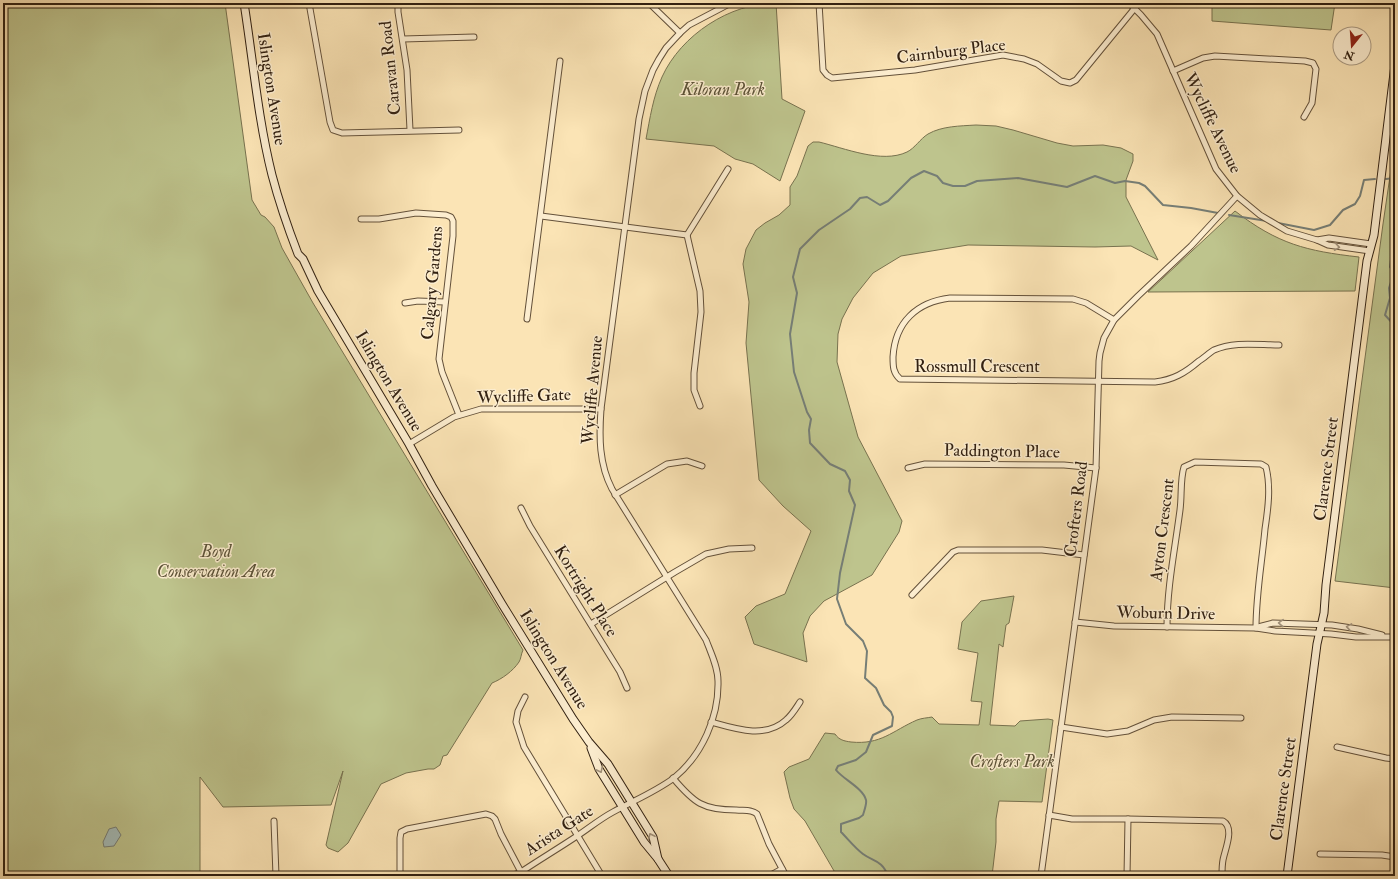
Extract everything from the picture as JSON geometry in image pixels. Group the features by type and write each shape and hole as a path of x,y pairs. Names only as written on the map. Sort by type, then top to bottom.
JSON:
{"main road":[{"name":"Islington Avenue","path":"244,3 267,152 279,201 298,254 318,291 502,604 573,719 589,742 608,764 653,837 658,859"},
{"name":"Clarence Street","path":"1287,876 1317,644 1324,613 1326,585 1367,261 1371,244 1395,65"},
{"name":"Islington Avenue","path":"589,742 599,769 644,842 658,859 669,876"}],"street":[{"path":"309,3 330,122 333,130 342,133 410,130 459,130"},
{"name":"Caravan Road","path":"398,3 407,70 410,130"},
{"path":"649,3 680,33"},
{"name":"Wycliffe Avenue","path":"632,803 673,778 694,756 702,744 711,722 716,706 718,680 714,661 706,640 615,495 605,475 600,440 602,409 639,119 644,91 659,59 680,33 689,25 731,3"},
{"name":"Cairnburg Place","path":"819,3 823,70 826,75 832,78 915,70 1004,55 1024,59 1037,64 1061,81 1070,83 1076,80 1134,9"},
{"name":"Wycliffe Avenue","path":"1129,3 1157,34 1216,169 1237,196 1256,212 1278,227 1328,245 1370,251"},
{"path":"1134,9 1139,3"},
{"path":"403,39 474,37"},
{"path":"1173,71 1203,58 1215,56 1298,60 1313,63 1316,69 1312,103 1304,117"},
{"path":"527,319 560,61"},
{"path":"700,406 694,390 694,373 701,312 700,291 687,235 728,169"},
{"name":"Crofters Road","path":"1041,876 1096,468 1100,353 1104,338 1114,320 1191,246 1237,196"},
{"name":"Calgary Gardens","path":"361,219 379,219 416,213 446,215 451,217 453,221 453,236 440,359 442,372 459,415"},
{"path":"540,216 687,235"},
{"name":"Wycliffe Avenue","path":"1317,240 1329,238 1371,244"},
{"name":"Rossmull Crescent","path":"1099,380 900,379 895,374 893,369 893,354 896,337 904,322 912,313 938,299 1073,299 1086,303 1114,320"},
{"path":"405,303 418,301 445,302"},
{"path":"1099,380 1164,381 1180,376 1212,351 1222,347 1239,344 1279,345"},
{"name":"Wycliffe Gate","path":"408,444 459,415 485,408 602,409"},
{"path":"615,495 667,464 687,461 702,466"},
{"name":"Ayton Crescent","path":"1167,627 1167,599 1180,508 1182,476 1184,467 1195,462 1261,464 1266,467 1269,476 1268,500 1257,599 1256,628"},
{"name":"Paddington Place","path":"908,468 925,464 1064,465 1096,468"},
{"name":"Kortright Place","path":"521,508 530,526 620,672 626,688"},
{"path":"591,624 706,554 729,549 752,548"},
{"path":"912,595 953,552 958,550 1042,550 1084,555"},
{"name":"Woburn Drive","path":"1075,622 1107,626 1256,628 1275,631 1319,633 1356,637 1394,638"},
{"name":"Woburn Drive","path":"1256,628 1273,623 1321,624 1358,628 1394,638"},
{"path":"525,697 518,711 516,722 520,739 602,876"},
{"path":"711,722 754,732 774,729 787,719 800,702"},
{"path":"1061,727 1107,734 1128,731 1154,720 1172,717 1241,718"},
{"path":"1337,747 1395,759"},
{"path":"673,778 692,798 706,807 722,810 750,811 757,814 769,844 786,876"},
{"name":"Arista Gate","path":"511,876 578,836 612,813 632,803"},
{"path":"400,876 401,832 407,829 486,814 495,819 520,872"},
{"path":"1049,815 1072,819 1222,821 1228,825 1228,841 1223,859 1222,876"},
{"path":"1127,876 1128,819"},
{"path":"274,821 276,876"},
{"path":"1320,854 1382,855 1395,857"},
{"path":"769,876 782,869"}],"green space":[{"name":"Boyd Conservation Area","path":"3,3 225,3 252,200 261,215 265,217 274,227 282,248 313,303 523,650 520,661 514,669 492,683 447,755 443,756 440,765 434,769 406,773 381,784 348,843 338,852 328,848 326,845 343,771 331,805 223,807 200,777 200,876 3,876"},
{"name":"Kiloran Park","path":"776,3 782,99 805,111 780,181 753,164 735,159 714,146 646,139 656,92 670,62 681,48 694,35 725,15 759,4"},
{"path":"1212,3 1335,3 1331,30 1212,21"},
{"path":"976,125 996,126 1073,146 1103,145 1121,148 1133,154 1133,161 1126,180 1126,197 1158,260 1131,246 1095,247 968,245 901,256 873,273 853,298 842,319 838,334 837,362 858,437 902,521 899,532 872,575 824,601 810,616 803,633 807,662 754,644 745,617 756,606 785,594 811,531 783,506 759,480 746,343 749,302 743,264 746,249 756,230 779,215 790,205 790,187 797,176 808,146 813,142 819,142 875,156 897,155 910,150 925,136 933,131 951,127"},
{"path":"1395,142 1395,588 1335,581"},
{"path":"1235,211 1265,231 1293,244 1323,252 1359,257 1355,291 1148,292"},
{"name":"Crofters Park","path":"1014,596 1009,623 1006,625 1003,647 999,644 990,725 1015,726 1020,721 1053,720 1042,802 999,801 996,819 996,842 992,876 837,876 805,821 794,809 784,772 789,767 809,759 825,733 835,734 838,738 844,741 861,742 886,736 923,718 932,717 939,724 979,725 982,702 971,701 978,653 958,649 962,622 981,601"}],"water":[{"path":"116,827 121,835 114,846 104,847 103,842 109,829"}],"waterway":[{"path":"888,876 880,864 860,852 841,832 841,824 859,818 863,815 866,800 861,792 836,770 838,766 856,760 866,752 873,735 892,726 893,717 891,712 884,705 876,688 865,678 867,651 863,641 846,624 837,599 840,573 855,505 849,491 850,480 845,471 830,464 810,443 809,430 811,419 807,412 794,372 790,334 797,293 793,277 800,249 819,230 850,209 860,198 867,197 880,205 888,201 911,178 924,171 937,176 943,183 953,186 965,186 977,181 1018,178 1067,187 1095,176 1115,183 1125,181 1139,183 1145,186 1163,205 1218,213"},
{"path":"1386,179 1395,178"},
{"path":"1278,223 1314,230 1330,225 1343,210 1355,204 1360,196 1364,180 1375,179"},
{"path":"1229,215 1267,221"},
{"path":"1393,245 1390,267 1394,273 1389,288 1390,298 1385,315 1395,326"}]}
